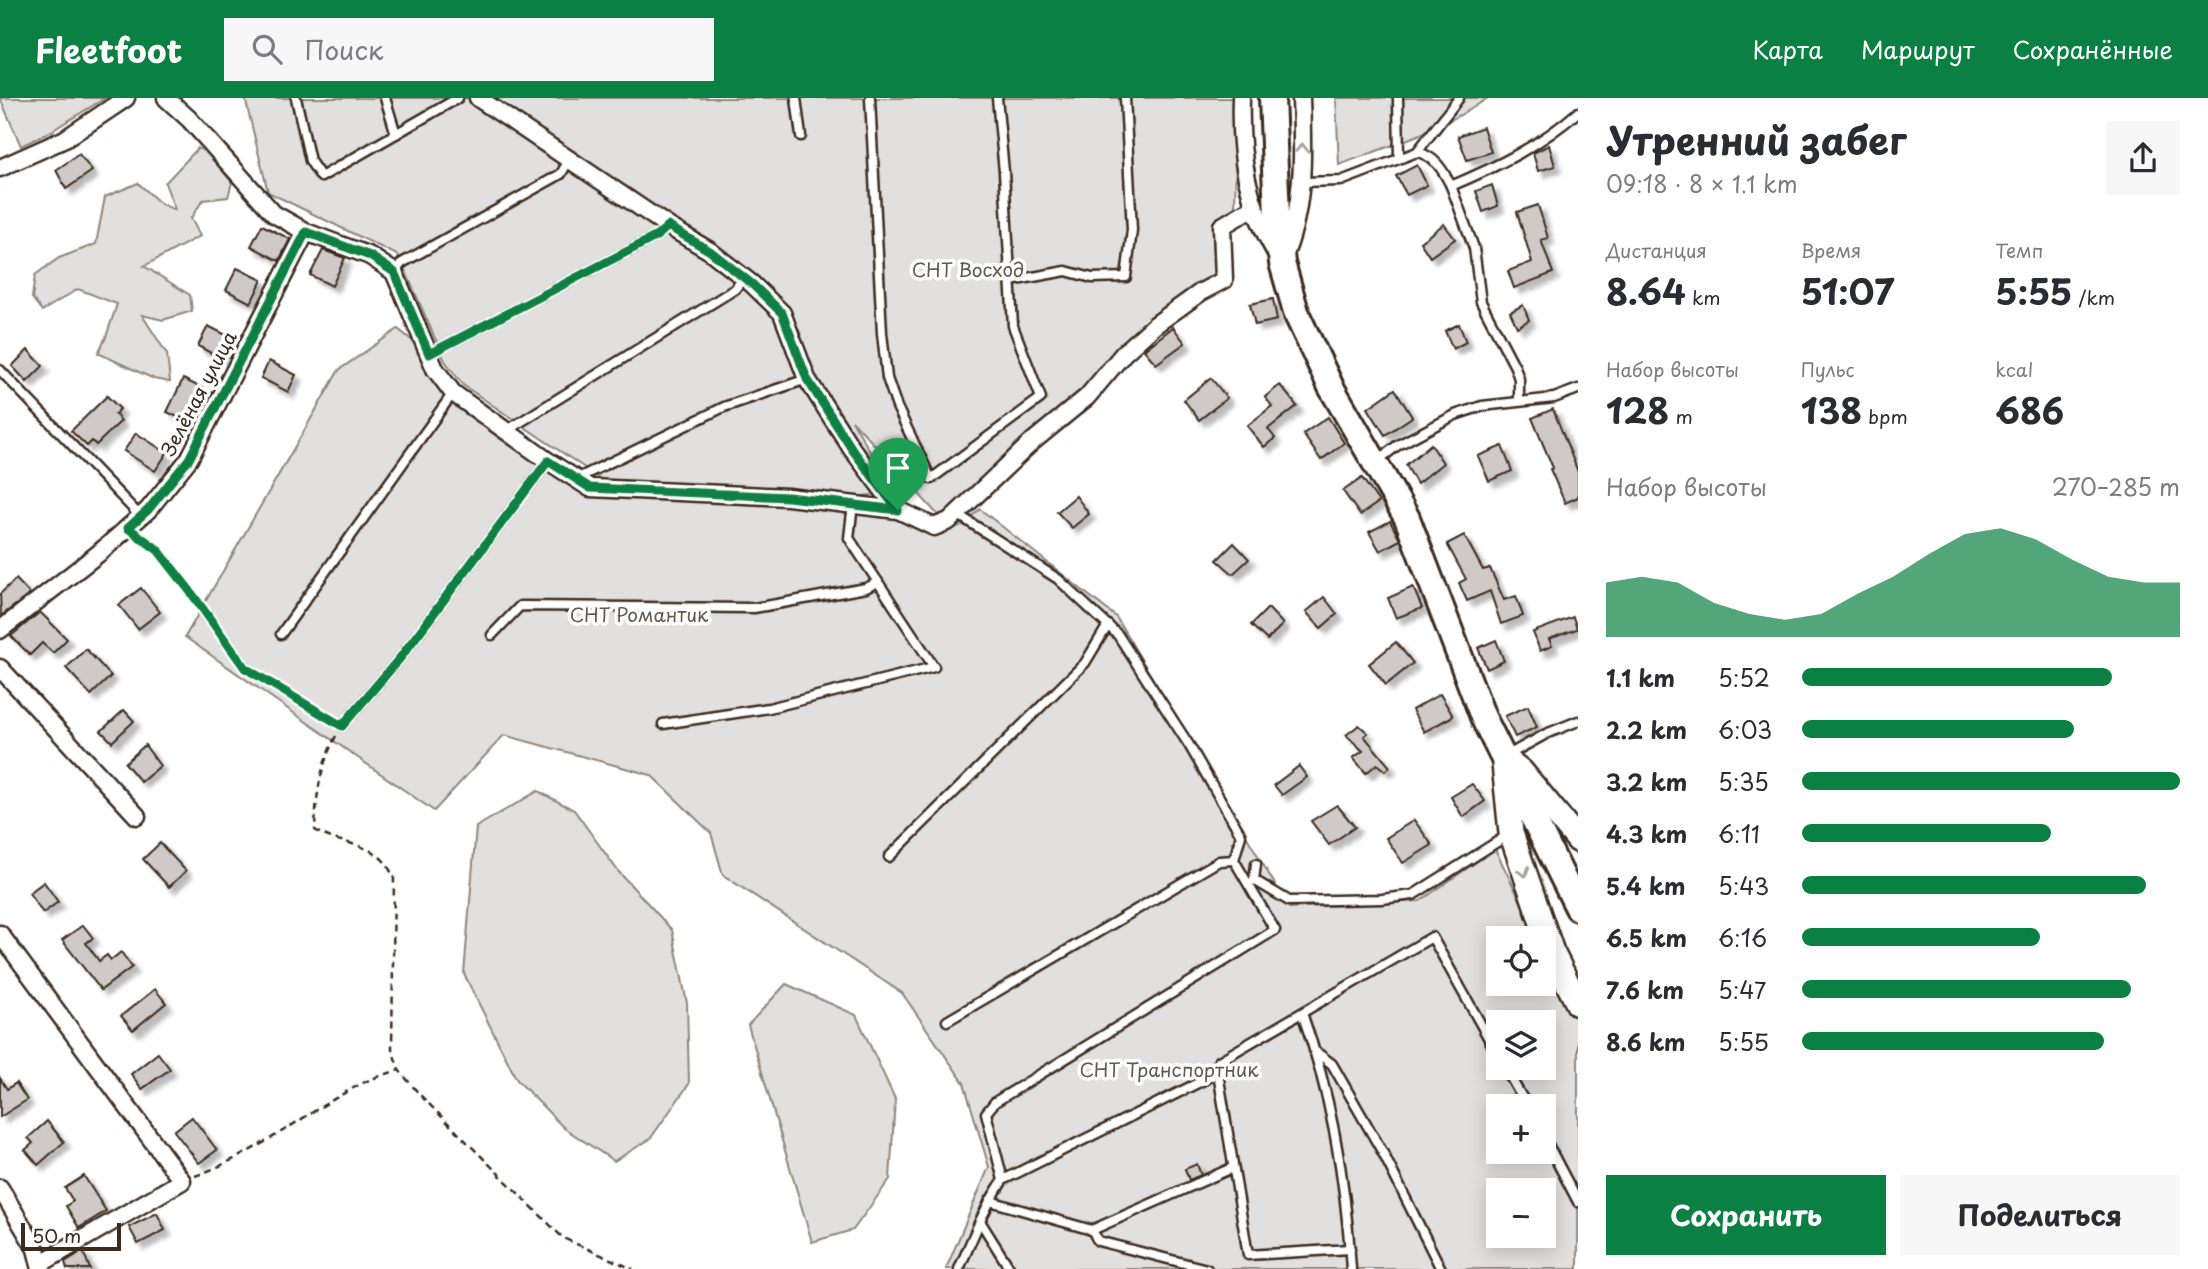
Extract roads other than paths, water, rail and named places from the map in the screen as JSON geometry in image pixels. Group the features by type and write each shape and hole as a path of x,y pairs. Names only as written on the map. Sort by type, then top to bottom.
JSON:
{"main road":[{"path":"1272,98 1277,216 1282,263 1297,315 1331,387 1408,518 1465,671 1503,757 1578,908"}],"street":[{"path":"0,168 65,139 126,98"},
{"path":"166,98 189,119 274,214 306,232 370,256 394,272 435,369 453,393 590,488 788,497 853,504 898,510 934,527 949,521 1032,443 1087,397 1124,353 1155,325 1201,292 1224,280 1222,226 1254,207"},
{"path":"478,98 668,226 710,251 744,277 782,313 807,379 852,449 898,510"},
{"path":"1241,98 1243,165 1264,233 1282,263"},
{"path":"1282,263 1290,241 1301,182 1301,98"},
{"name":"Зелёная улица","path":"0,630 99,553 134,522 189,459 306,232"},
{"path":"0,668 137,816"},
{"path":"1503,757 1511,833 1552,952 1578,1004"},
{"path":"1503,757 1521,771 1578,839"},
{"path":"0,934 182,1181 41,1267 36,1249 0,1188"}],"lane":[{"path":"296,98 310,161 321,177 458,98"},
{"path":"385,98 396,134"},
{"path":"796,98 801,136"},
{"path":"870,98 887,378 897,407 931,479 1041,398 1013,326 997,98"},
{"path":"1011,281 1066,271 1092,278 1126,277 1132,230 1125,98"},
{"path":"1398,98 1399,158"},
{"path":"1417,152 1459,98"},
{"path":"1451,186 1541,141 1578,112"},
{"path":"1301,182 1341,181 1417,152 1429,154 1443,170 1451,186 1474,248 1481,302 1515,367 1519,379 1520,401"},
{"path":"394,272 402,263 561,174 569,160"},
{"path":"429,354 645,243 668,226"},
{"path":"506,431 735,289 744,277"},
{"path":"0,370 134,522"},
{"path":"575,479 724,407 807,379"},
{"path":"1376,462 1398,445 1455,415 1482,407 1554,398 1578,389"},
{"path":"281,634 453,393"},
{"path":"342,726 400,658 548,461"},
{"path":"663,724 769,708 934,667 849,538 853,504"},
{"path":"957,514 1058,579 1118,635 1189,745 1241,835 1234,860 1275,930 995,1102 986,1113 1003,1180"},
{"path":"492,635 520,606 754,608 866,589 878,582"},
{"path":"889,857 1085,663 1108,625"},
{"path":"1503,757 1546,734 1578,721"},
{"path":"1256,864 1254,880 1289,901 1382,899 1413,895 1511,833"},
{"path":"947,1021 1219,861 1234,860"},
{"path":"1350,1249 1248,1255 1232,1168 1218,1073 1219,1061 1432,937 1486,1034"},
{"path":"1302,1013 1316,1052 1336,1147 1351,1269"},
{"path":"1316,1052 1332,1064 1383,1153 1441,1269"},
{"path":"959,1269 980,1221 1003,1180 1218,1073"},
{"path":"1556,1160 1578,1202"},
{"path":"990,1201 1092,1230 1232,1168"},
{"path":"980,1221 1010,1269"},
{"path":"1092,1230 1098,1241 1207,1269"}],"park label":[{"name":"СНТ Восход","path":"968,269"},
{"name":"СНТ Романтик","path":"639,614"},
{"name":"СНТ Транспортник","path":"1169,1069"}]}
